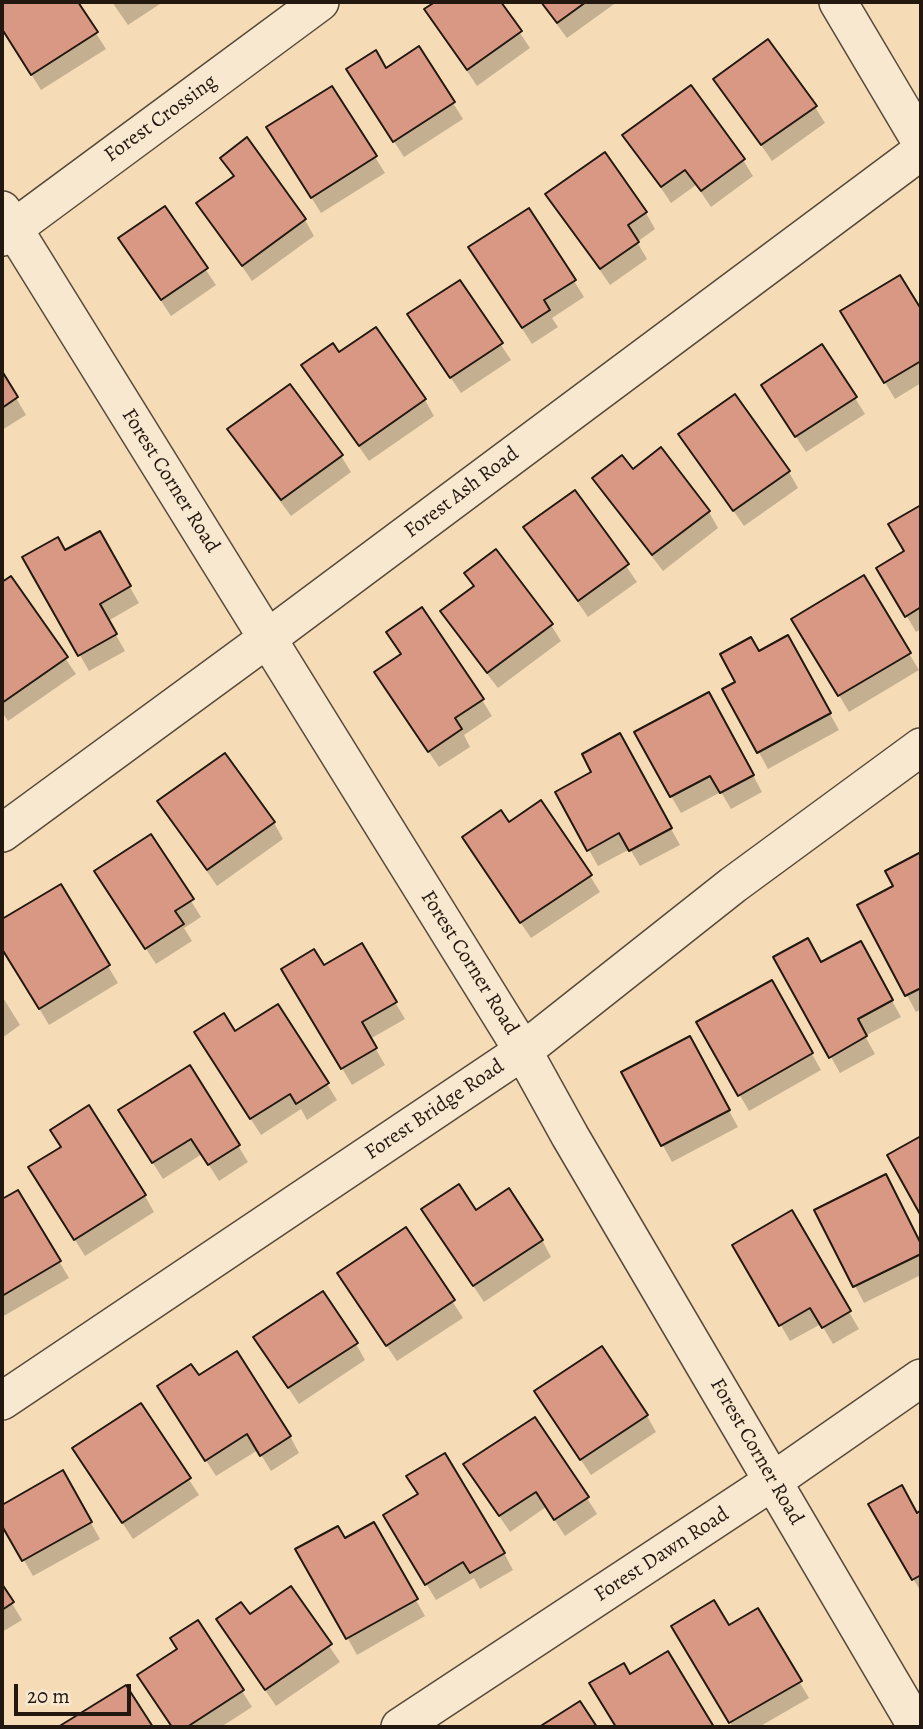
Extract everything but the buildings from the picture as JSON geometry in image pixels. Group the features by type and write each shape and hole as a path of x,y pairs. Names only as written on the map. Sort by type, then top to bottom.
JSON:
{"street":[{"name":"Forest Crossing","path":"5,225 320,2"},
{"path":"838,2 921,142"},
{"name":"Forest Ash Road","path":"2,833 921,151"},
{"name":"Forest Corner Road","path":"5,225 268,638 523,1051 570,1136 917,1727"},
{"name":"Forest Bridge Road","path":"2,1401 523,1051 733,885 921,747"},
{"name":"Forest Dawn Road","path":"400,1727 773,1481 921,1378"}]}
